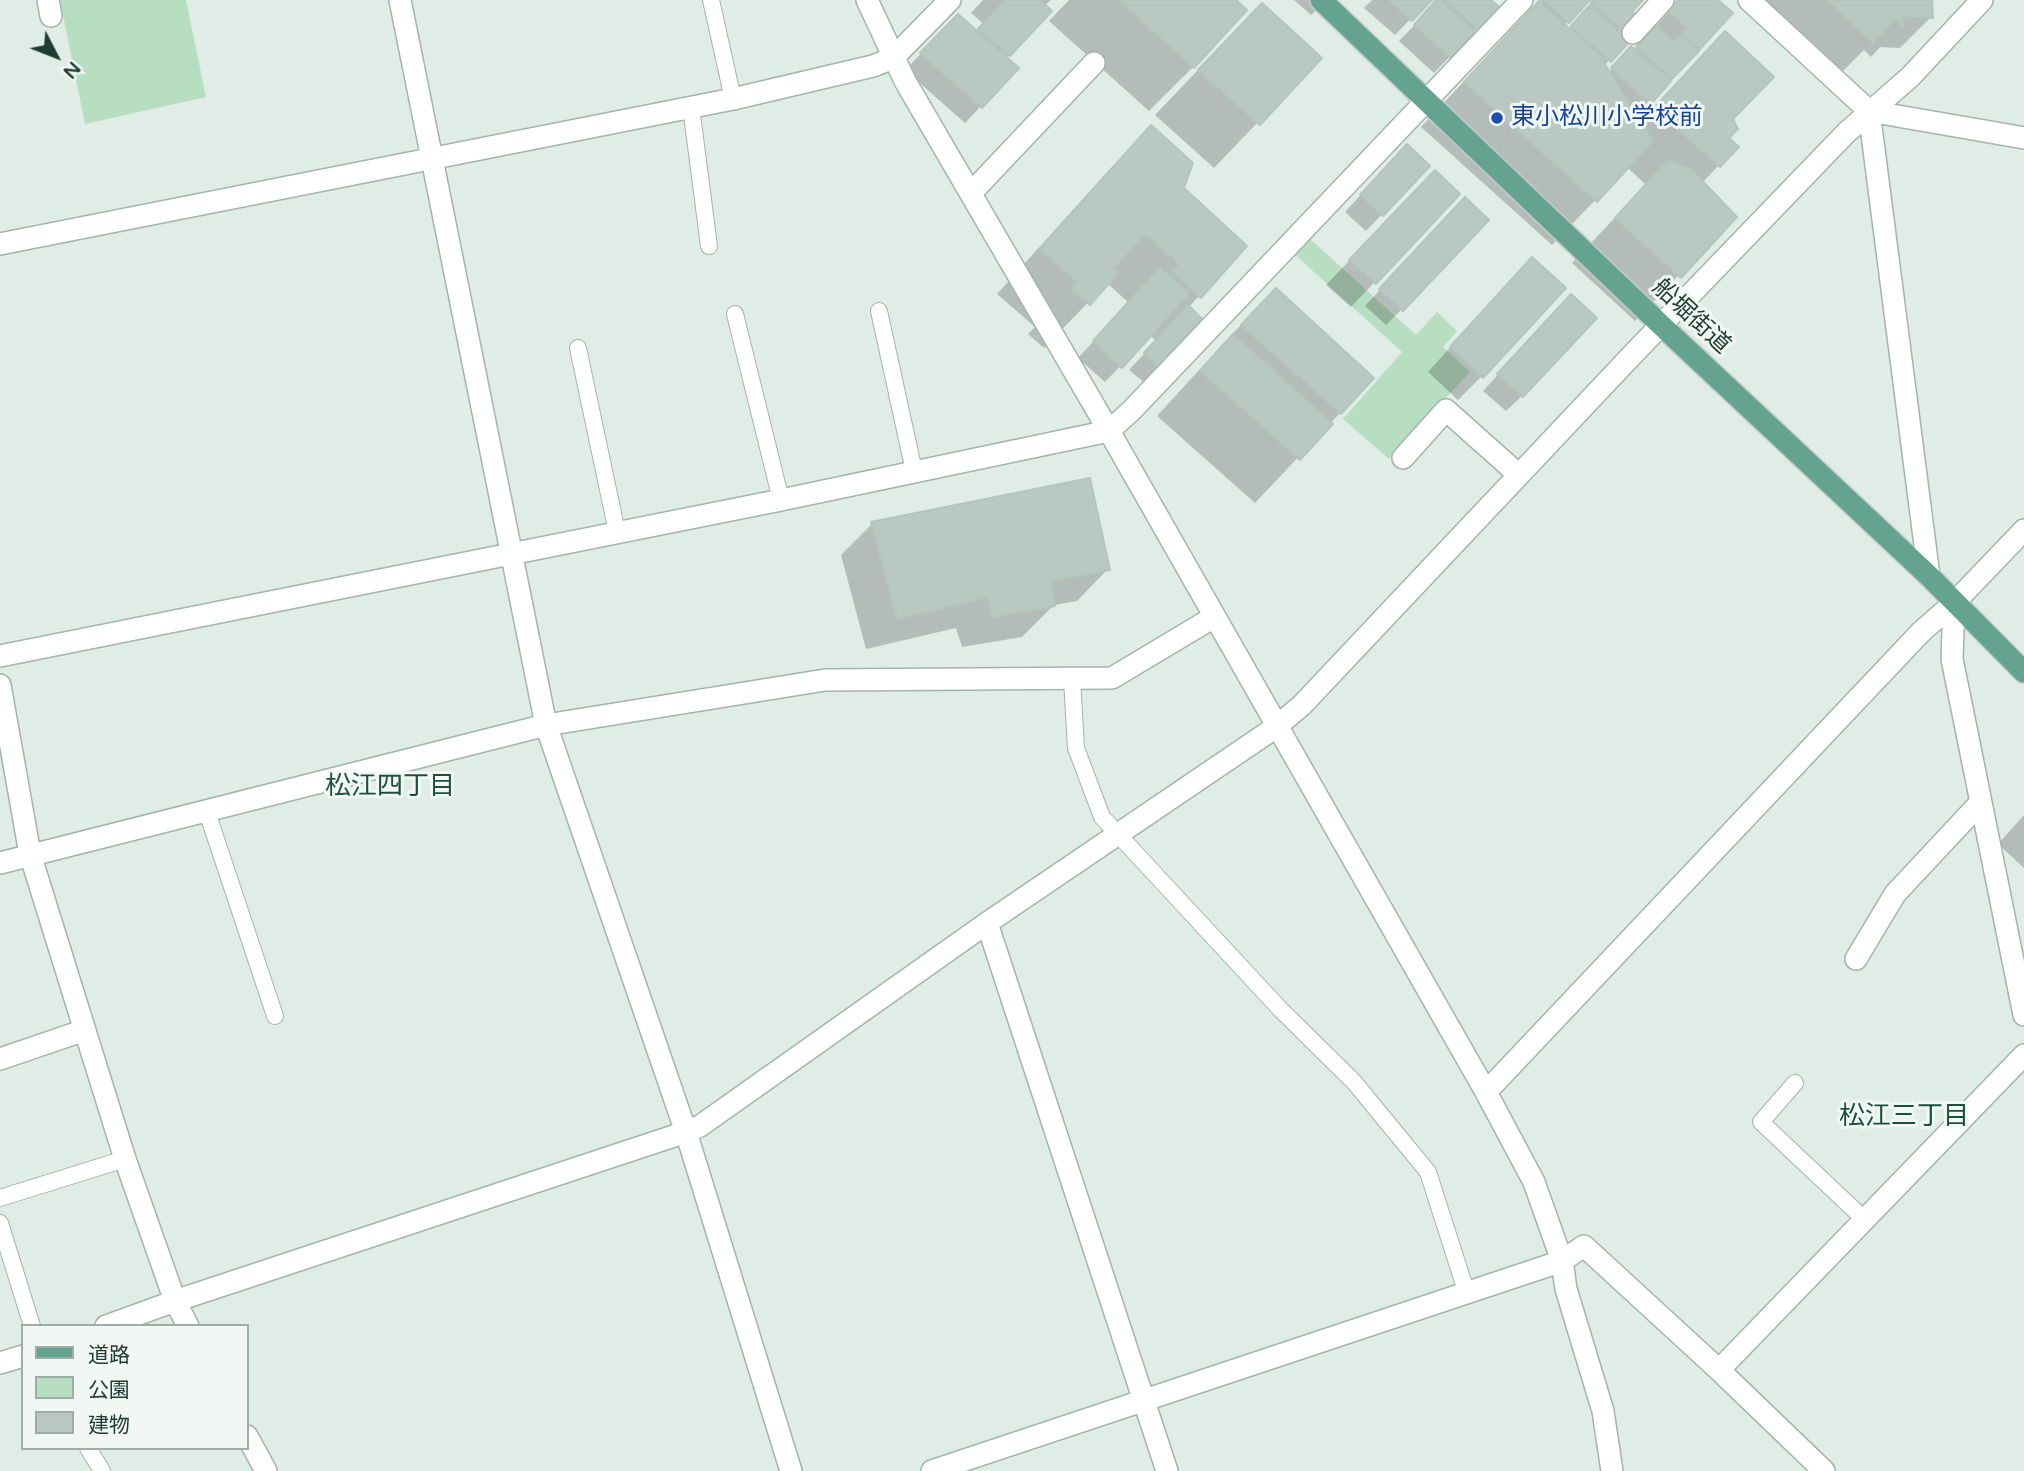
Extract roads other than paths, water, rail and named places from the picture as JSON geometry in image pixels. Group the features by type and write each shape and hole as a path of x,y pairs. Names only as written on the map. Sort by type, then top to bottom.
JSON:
{"main road":[{"name":"船堀街道","path":"1321,0 1661,325 1929,576 2024,672"}],"street":[{"path":"400,0 546,725 686,1132 791,1471"},
{"path":"867,0 892,58 1109,431 1486,1092 1534,1182 1562,1261 1566,1289 1603,1411 1612,1471"},
{"path":"0,244 733,99 873,66 892,58 950,0"},
{"path":"0,656 780,500 1109,431 1132,411 1522,0"},
{"path":"1633,33 1663,0"},
{"path":"1749,0 1869,111 2024,138"},
{"path":"112,1324 700,1126 987,923 1276,727 1302,705 1661,325 1869,111 1910,76 1982,0"},
{"path":"971,193 1094,63"},
{"path":"1869,111 1929,576"},
{"path":"1403,458 1446,410 1519,475"},
{"path":"1486,1092 1912,642 1954,603 2024,530"},
{"path":"1954,603 1952,659 2024,1015"},
{"path":"0,863 546,725 825,680 1112,678 1214,617"},
{"path":"0,685 30,854 125,1159 175,1301 187,1324"},
{"path":"1856,959 1895,894 1980,803"},
{"path":"987,923 1167,1471"},
{"path":"0,1059 85,1030"},
{"path":"1719,1370 2024,1055"},
{"path":"932,1471 1562,1261 1584,1246 1824,1471"},
{"path":"0,1363 21,1357"},
{"path":"248,1438 266,1471"}],"lane":[{"path":"711,0 733,99"},
{"path":"691,107 709,246"},
{"path":"879,311 914,471"},
{"path":"736,314 780,500"},
{"path":"578,348 617,532"},
{"path":"1072,679 1076,748 1102,817 1280,1009 1354,1082 1429,1172 1466,1291"},
{"path":"207,812 275,1016"},
{"path":"1795,1083 1761,1122 1865,1220"},
{"path":"0,1198 125,1159"},
{"path":"0,1223 31,1324"},
{"path":"89,1450 102,1471"}],"place":[{"name":"東小松川小学校前","path":"1497,118"}],"district":[{"name":"松江四丁目","path":"390,787"},
{"name":"松江三丁目","path":"1904,1117"}]}
